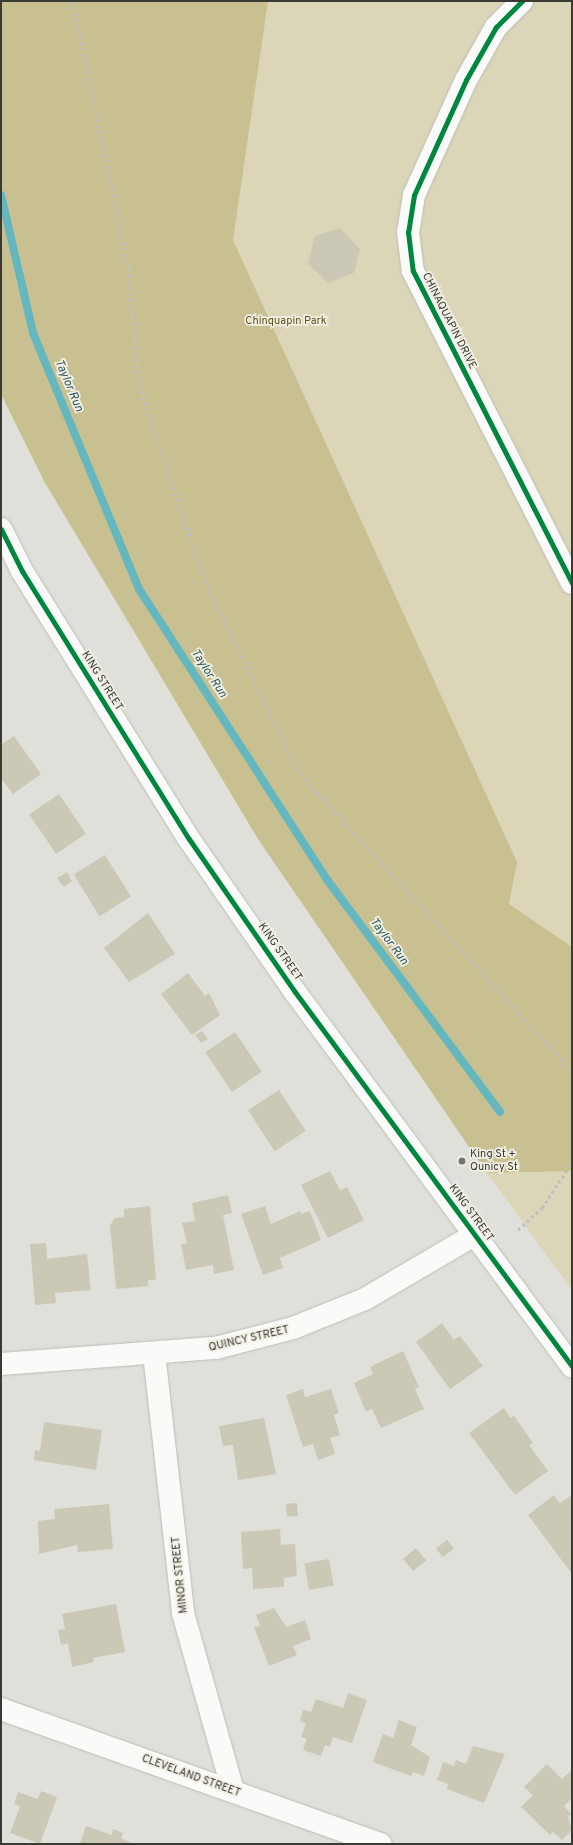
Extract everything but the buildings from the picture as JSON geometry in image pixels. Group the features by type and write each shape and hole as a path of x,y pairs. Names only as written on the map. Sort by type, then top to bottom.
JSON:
{"street":[{"name":"CHINAQUAPIN DRIVE","path":"522,1 496,27 466,80 414,195 408,232 413,271 572,583"},
{"name":"KING STREET","path":"1,529 22,571 189,839 295,992 572,1367"},
{"name":"QUINCY STREET","path":"1,1364 216,1348 326,1317 365,1299 474,1235"},
{"name":"MINOR STREET","path":"154,1353 182,1613 233,1791"},
{"name":"CLEVELAND STREET","path":"1,1709 381,1844"}],"path":[{"path":"73,1 130,269 139,385 205,580 297,770 572,1071"},
{"path":"518,1230 542,1208 572,1162"}],"green space":[{"name":"Chinquapin Park","path":"1,1 572,1 572,1290 487,1173 258,839 44,481 1,394"}],"shaded area":[{"path":"1,1 268,1 233,240 517,862 509,904 572,947 572,1171 487,1173 258,839 44,481 1,394"}],"waterway":[{"name":"Taylor Run","path":"1,195 33,333 139,589 328,881 500,1112"}],"cycle path":[{"path":"522,1 496,27 466,80 414,195 408,232 413,271 572,583"},
{"path":"1,529 22,571 189,839 295,992 572,1367"}],"place":[{"name":"King St + Qunicy St","path":"462,1161"}]}
